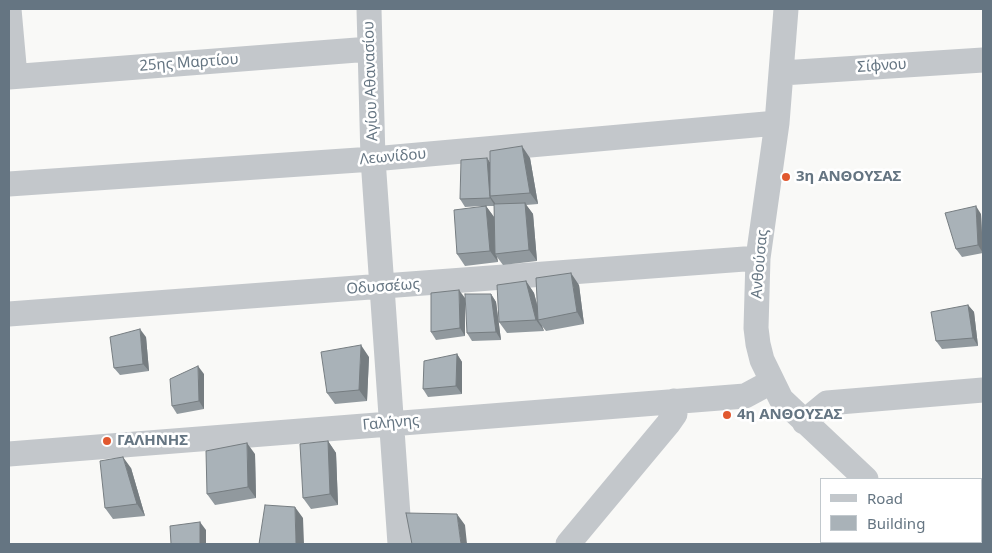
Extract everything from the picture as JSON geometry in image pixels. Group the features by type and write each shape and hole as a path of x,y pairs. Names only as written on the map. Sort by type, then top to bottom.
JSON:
{"street":[{"path":"9,9 12,77"},
{"name":"Αγίου Αθανασίου","path":"369,9 373,159 400,544"},
{"name":"Ανθούσας","path":"786,9 777,123 758,258 756,328 762,360 780,399 865,478"},
{"name":"25ης Μαρτίου","path":"12,77 370,49"},
{"name":"Σίφνου","path":"782,73 983,60"},
{"name":"Λεωνίδου","path":"9,184 373,159 777,123"},
{"name":"Οδυσσέως","path":"9,314 382,288 758,258"},
{"name":"Γαλήνης","path":"9,454 745,396 771,382"},
{"path":"804,422 827,403 983,390"},
{"path":"568,544 668,424 675,414 674,401"}],"building":[{"path":"522,146 530,193 490,196 490,151"},
{"path":"487,158 490,198 460,199 461,160"},
{"path":"525,203 529,250 495,254 494,204"},
{"path":"486,206 490,251 457,254 454,210"},
{"path":"976,206 978,245 956,249 945,213"},
{"path":"571,273 577,312 538,320 536,278"},
{"path":"526,281 536,320 499,322 497,285"},
{"path":"459,290 460,328 431,332 431,293"},
{"path":"465,294 491,294 496,332 467,333"},
{"path":"968,305 973,338 936,341 931,312"},
{"path":"140,329 143,364 114,368 110,337"},
{"path":"361,345 359,390 327,393 321,352"},
{"path":"457,354 456,386 423,389 424,361"},
{"path":"198,366 199,401 172,406 170,379"},
{"path":"328,441 330,494 303,498 300,444"},
{"path":"247,443 248,487 207,494 206,451"},
{"path":"123,457 137,504 105,508 100,461"},
{"path":"265,505 295,507 296,544 259,544"},
{"path":"406,513 457,514 461,544 412,544"},
{"path":"200,522 200,544 171,544 170,526"}],"place":[{"name":"3η ΑΝΘΟΥΣΑΣ","path":"786,177"},
{"name":"4η ΑΝΘΟΥΣΑΣ","path":"727,415"},
{"name":"ΓΑΛΗΝΗΣ","path":"107,441"}]}
